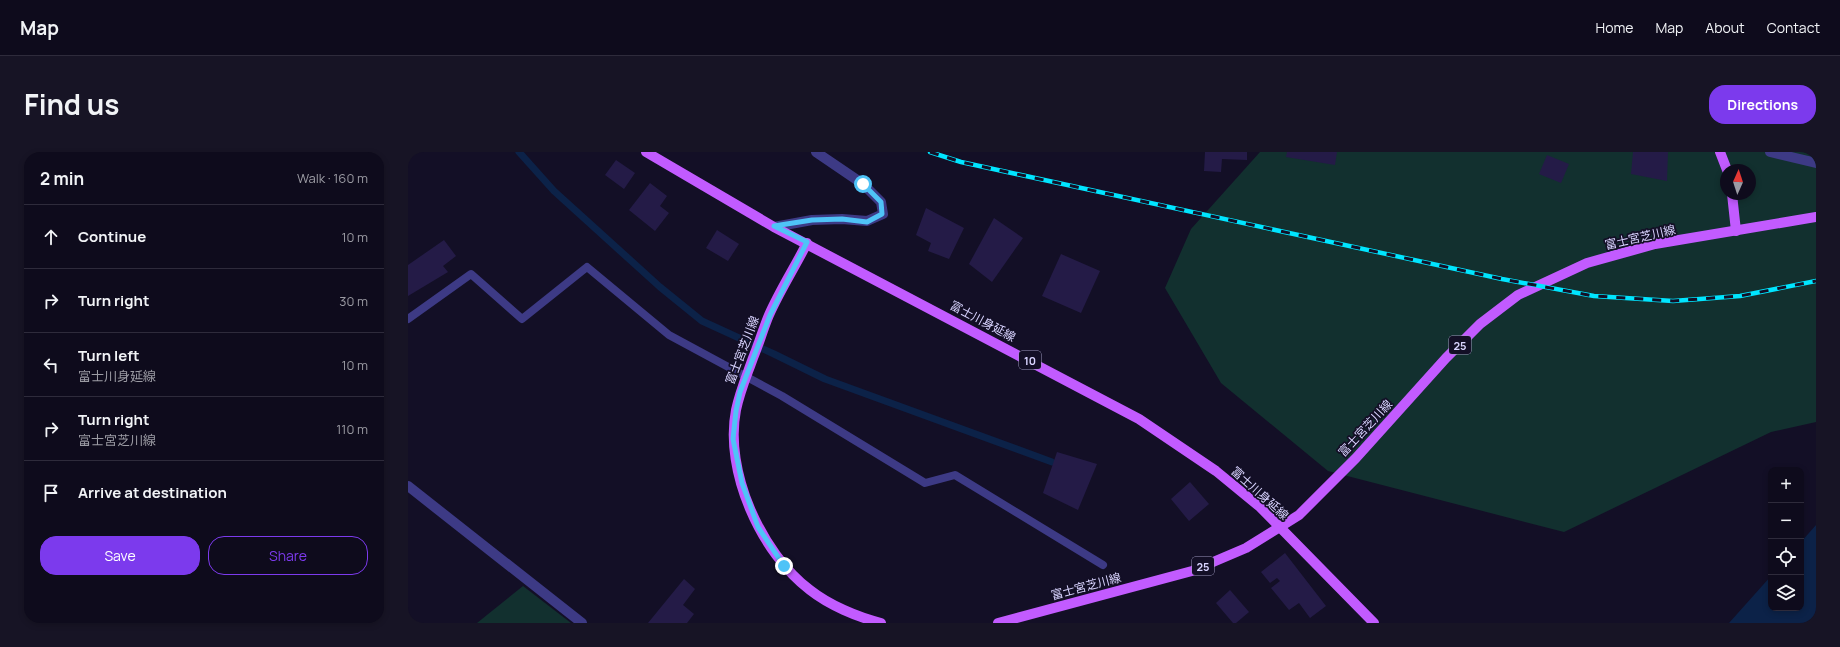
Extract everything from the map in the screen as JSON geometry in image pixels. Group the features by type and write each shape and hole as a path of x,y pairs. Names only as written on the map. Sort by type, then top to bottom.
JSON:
{"main road":[{"name":"富士川身延線","path":"646,152 774,226 807,242 1139,419 1216,471 1260,507 1374,623"},
{"path":"1720,152 1725,164"},
{"path":"1733,200 1736,231"},
{"name":"富士宮芝川線","path":"998,623 1192,571 1246,548 1292,519 1299,514 1356,458 1446,358 1480,324 1518,295 1587,263 1655,244 1816,217"},
{"name":"富士宮芝川線","path":"807,242 770,315 740,392 733,439 742,483 758,527 784,566 810,590 858,617 881,623"}],"street":[{"path":"774,226 812,220 842,219 867,222 882,214 881,202 863,184 816,152"},
{"path":"1770,152 1816,163"},
{"path":"408,486 582,623"}],"lane":[{"path":"408,319 472,274 522,319 587,267 669,335 782,396 925,483 955,475 1103,565"}],"green space":[{"path":"1260,152 1816,152 1816,422 1771,432 1564,532 1328,471 1221,383 1165,288 1191,229"},
{"path":"523,586 571,623 477,623"}],"water":[{"path":"1816,525 1816,623 1729,623 1768,579 1768,611 1804,611 1804,539"}],"building":[{"path":"1205,152 1247,152 1247,160 1222,159 1221,172 1204,171"},
{"path":"1287,152 1337,152 1335,165 1286,157"},
{"path":"1633,152 1668,152 1667,181 1631,174"},
{"path":"1547,155 1569,164 1561,183 1539,174"},
{"path":"616,160 635,173 624,189 605,175"},
{"path":"650,183 667,196 660,206 669,213 655,231 629,210"},
{"path":"926,208 964,228 949,259 928,251 931,243 916,235"},
{"path":"994,218 1023,238 992,282 969,264"},
{"path":"717,230 739,244 728,261 706,248"},
{"path":"444,240 456,256 443,266 448,272 408,296 408,265"},
{"path":"1061,254 1100,271 1081,313 1042,296"},
{"path":"1057,452 1097,464 1078,510 1043,493"},
{"path":"1190,482 1209,504 1189,521 1171,499"},
{"path":"1285,553 1326,606 1310,618 1299,603 1289,610 1271,588 1280,581 1277,578 1270,583 1261,572"},
{"path":"684,579 695,589 683,605 694,614 687,623 648,623"},
{"path":"1230,590 1249,612 1236,623 1233,623 1216,603"}],"waterway":[{"path":"519,152 554,191 660,287 702,321 825,379 1052,462"}],"railway":[{"path":"930,152 961,162 1502,279 1594,296 1673,301 1740,296 1816,281"}],"route":[{"path":"784,566 758,527 742,483 733,439 740,392 770,315 807,242 774,226 812,220 842,219 867,222 882,214 881,202 863,184"}]}
